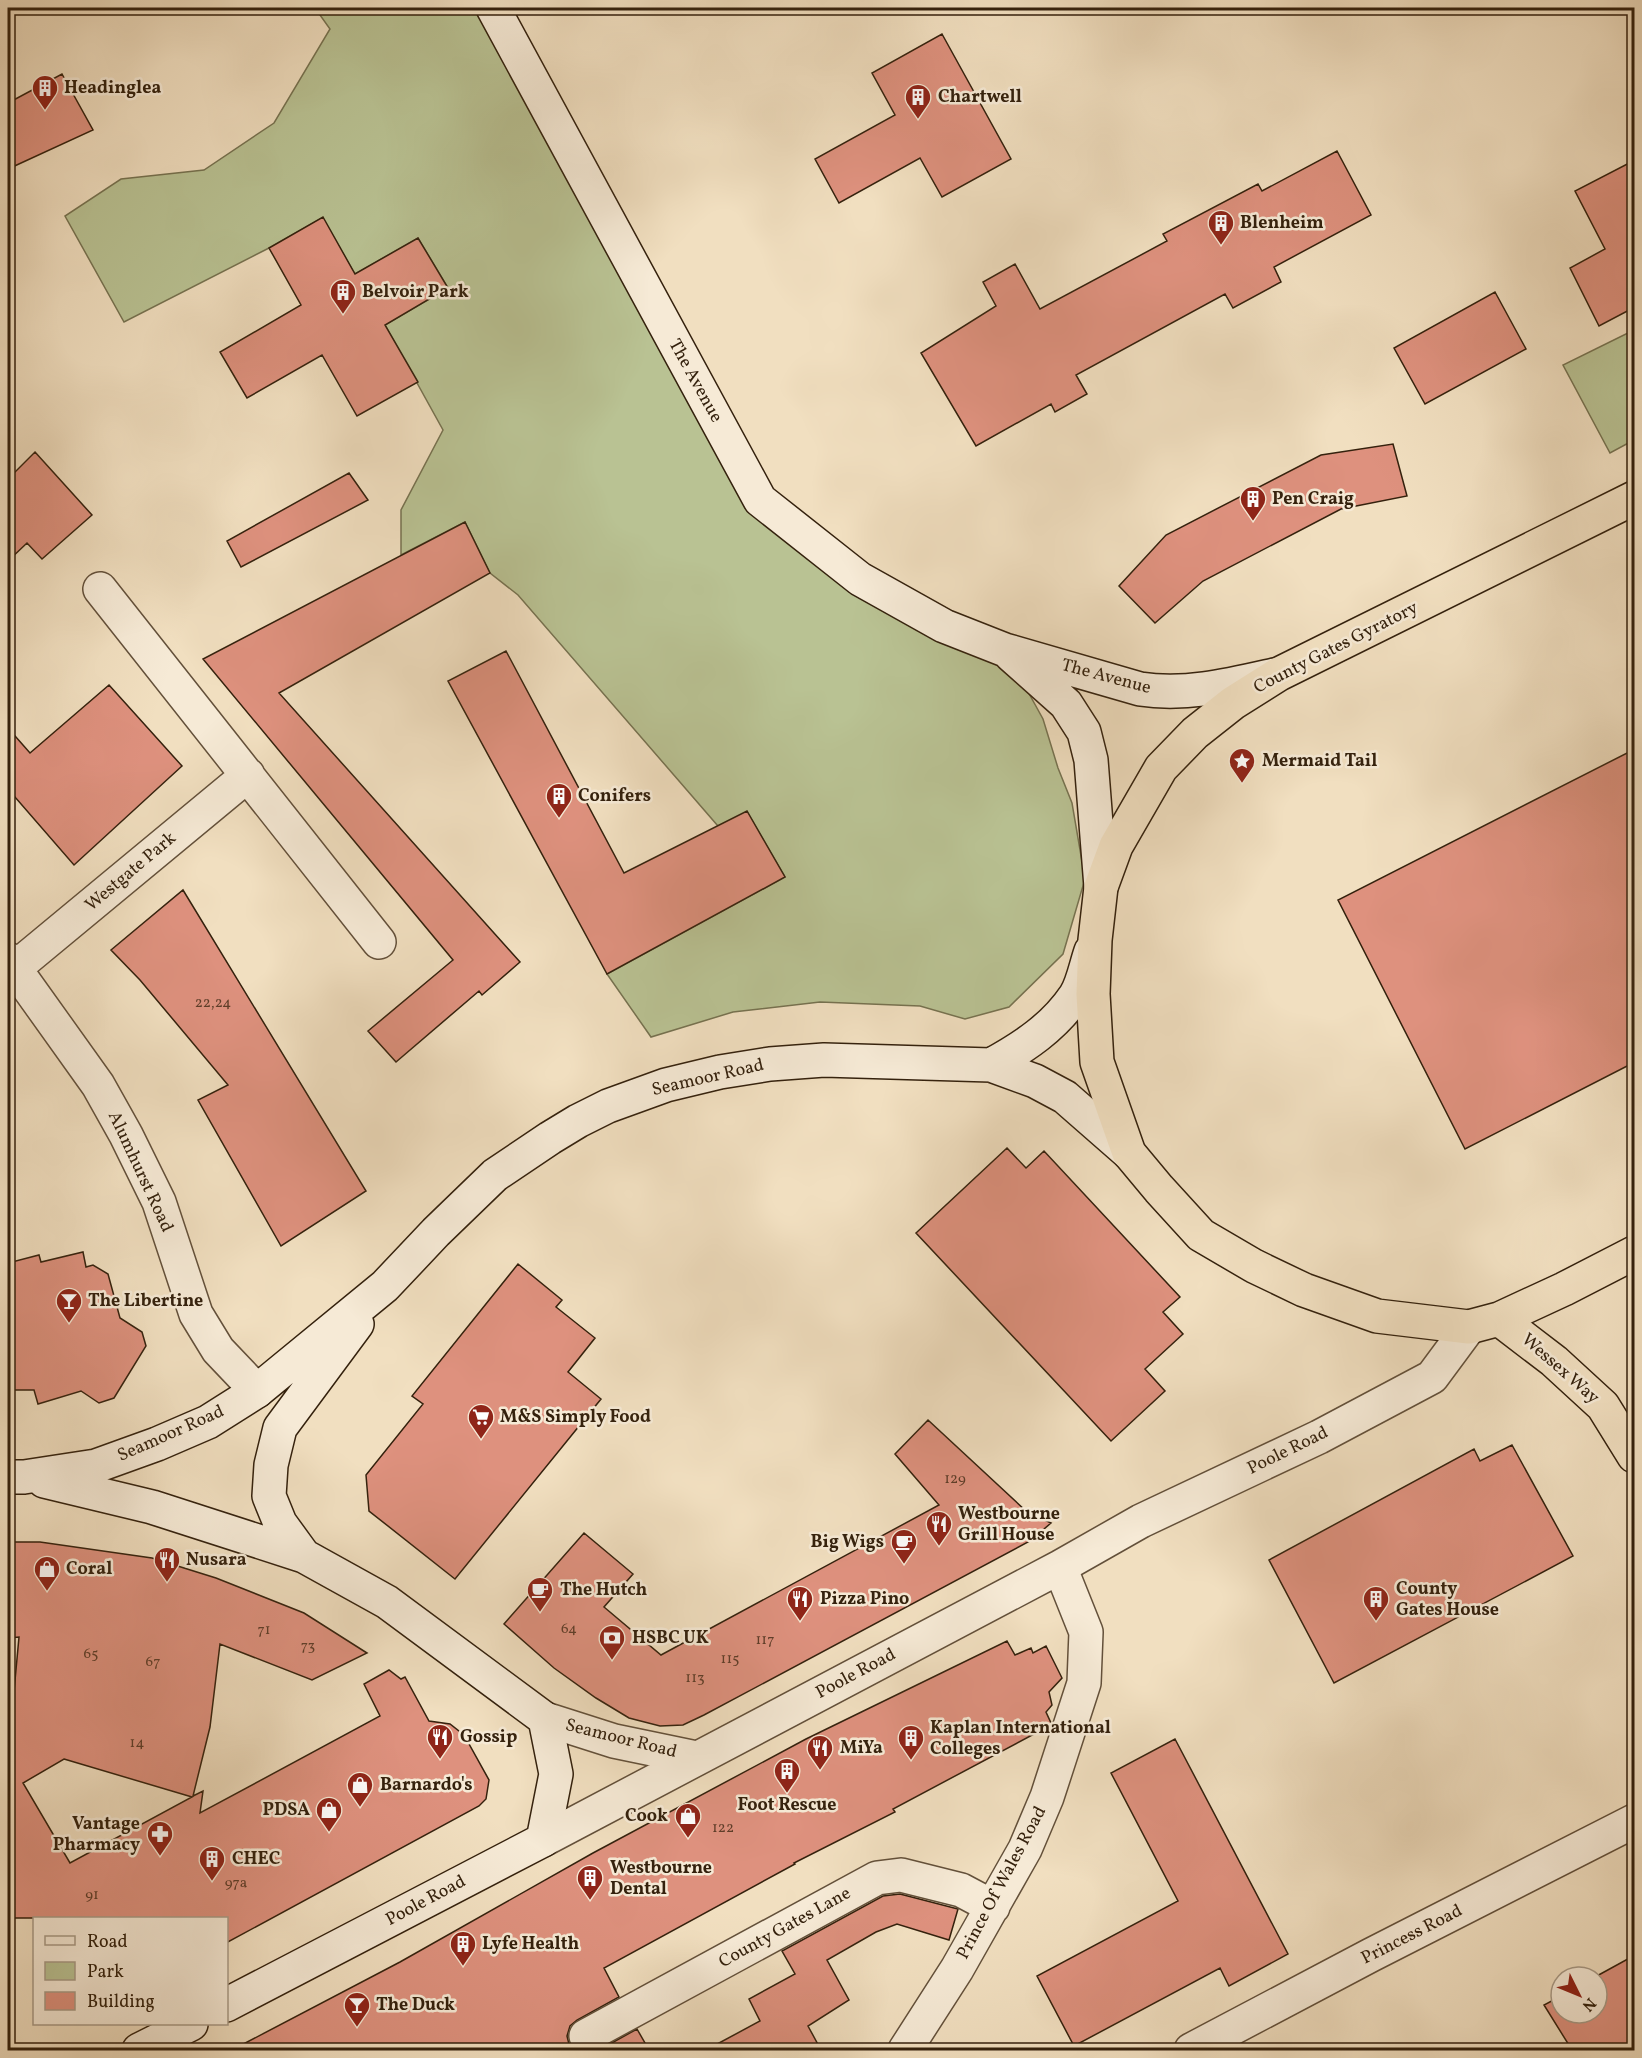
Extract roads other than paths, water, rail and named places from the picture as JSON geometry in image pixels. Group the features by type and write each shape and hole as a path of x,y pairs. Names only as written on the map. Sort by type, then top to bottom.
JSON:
{"highway":[{"name":"County Gates Gyratory","path":"1484,1323 1377,1316 1304,1290 1254,1266 1201,1234 1159,1189 1129,1153 1097,1062 1093,994 1095,940 1101,888 1116,846 1161,768 1195,733 1233,703 1279,674 1635,498"},
{"path":"1484,1323 1564,1289 1635,1253"},
{"name":"Wessex Way","path":"1484,1323 1554,1361 1603,1406 1635,1456"}],"street":[{"name":"The Avenue","path":"493,8 760,500 860,579 944,626 1005,650 1140,689 1159,692 1212,689 1279,674"},
{"path":"100,589 380,942"},
{"name":"The Avenue","path":"1005,650 1066,704 1084,732 1091,760 1101,888"},
{"name":"Westgate Park","path":"11,963 248,775"},
{"path":"992,1065 1023,1047 1050,1026 1076,994 1095,940"},
{"name":"Alumhurst Road","path":"11,963 98,1085 159,1202 196,1314 218,1350 257,1391"},
{"name":"Seamoor Road","path":"16,1477 96,1466 157,1444 208,1422 257,1391 384,1286 495,1175 550,1138 608,1106 666,1084 770,1064 824,1060 992,1065 1065,1097 1129,1153"},
{"name":"Seamoor Road","path":"304,1556 280,1524 269,1496 271,1465 280,1428 384,1286"},
{"name":"Poole Road","path":"228,2004 1060,1567 1142,1521 1318,1437 1432,1377 1484,1323"},
{"name":"Seamoor Road","path":"16,1477 144,1504 304,1556 387,1602 545,1719 614,1741 696,1758"},
{"name":"Prince Of Wales Road","path":"905,2050 957,1969 1024,1849 1047,1797 1084,1683 1086,1632 1060,1567"},
{"name":"Seamoor Road","path":"543,1840 556,1774 545,1719"},
{"name":"Princess Road","path":"1191,2050 1371,1955 1635,1821"},
{"name":"County Gates Lane","path":"586,2036 877,1878 901,1875 962,1890 993,1907"},
{"path":"139,2050 189,2025"}],"place":[{"name":"Headinglea","path":"45,111"},
{"name":"Chartwell","path":"918,120"},
{"name":"Blenheim","path":"1221,246"},
{"name":"Belvoir Park","path":"343,315"},
{"name":"Pen Craig","path":"1253,522"},
{"name":"Mermaid Tail","path":"1242,784"},
{"name":"Conifers","path":"559,819"},
{"name":"The Libertine","path":"69,1324"},
{"name":"M&S Simply Food","path":"481,1440"},
{"name":"Westbourne Grill House","path":"939,1547"},
{"name":"Big Wigs","path":"904,1565"},
{"name":"Nusara","path":"167,1583"},
{"name":"Coral","path":"47,1592"},
{"name":"The Hutch","path":"540,1613"},
{"name":"Pizza Pino","path":"800,1622"},
{"name":"County Gates House","path":"1376,1622"},
{"name":"HSBC UK","path":"612,1661"},
{"name":"Gossip","path":"440,1760"},
{"name":"Kaplan International Colleges","path":"911,1761"},
{"name":"MiYa","path":"820,1771"},
{"name":"Foot Rescue","path":"787,1794"},
{"name":"Barnardo's","path":"360,1808"},
{"name":"PDSA","path":"329,1833"},
{"name":"Cook","path":"688,1839"},
{"name":"Vantage Pharmacy","path":"160,1857"},
{"name":"CHEC","path":"212,1882"},
{"name":"Westbourne Dental","path":"590,1901"},
{"name":"Lyfe Health","path":"463,1967"},
{"name":"The Duck","path":"357,2028"}]}
